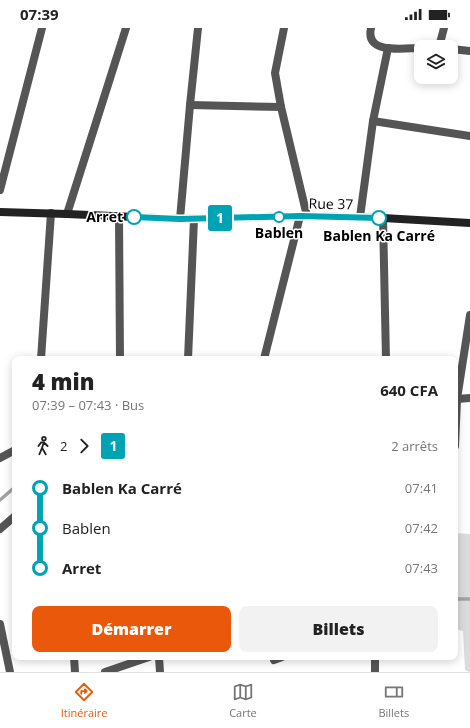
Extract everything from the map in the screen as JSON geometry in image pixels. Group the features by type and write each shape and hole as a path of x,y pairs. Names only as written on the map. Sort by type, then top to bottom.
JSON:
{"main road":[{"name":"Rue 37","path":"0,212 180,219 303,216 383,218 470,223"}],"street":[{"path":"0,190 42,28"},
{"path":"67,214 126,28"},
{"path":"180,219 198,28"},
{"path":"265,356 303,216 275,73 284,28"},
{"path":"371,28 369,35 375,44 388,48 414,48"},
{"path":"441,40 444,28"},
{"path":"360,218 373,121 388,48"},
{"path":"458,50 470,51"},
{"path":"190,105 281,107"},
{"path":"373,121 470,136"},
{"path":"41,356 51,213"},
{"path":"119,216 120,356"},
{"path":"383,218 386,356"},
{"path":"188,356 194,219"},
{"path":"458,388 470,315"},
{"path":"458,400 470,398"},
{"path":"0,458 12,452"},
{"path":"0,529 12,519"},
{"path":"0,624 10,672"},
{"path":"74,660 75,672"},
{"path":"105,672 140,660"},
{"path":"159,660 160,672"},
{"path":"375,660 375,672"}],"shaded area":[{"path":"458,533 470,534 470,672 465,670 463,631 458,630"}],"waterway":[{"path":"0,500 12,490"},
{"path":"458,599 470,599"}],"bus line":[{"name":"1","path":"134,217 180,219 300,216 379,218"}],"place":[{"name":"Arret","path":"134,217"},
{"name":"Bablen","path":"279,217"},
{"name":"Bablen Ka Carré","path":"379,218"}]}
